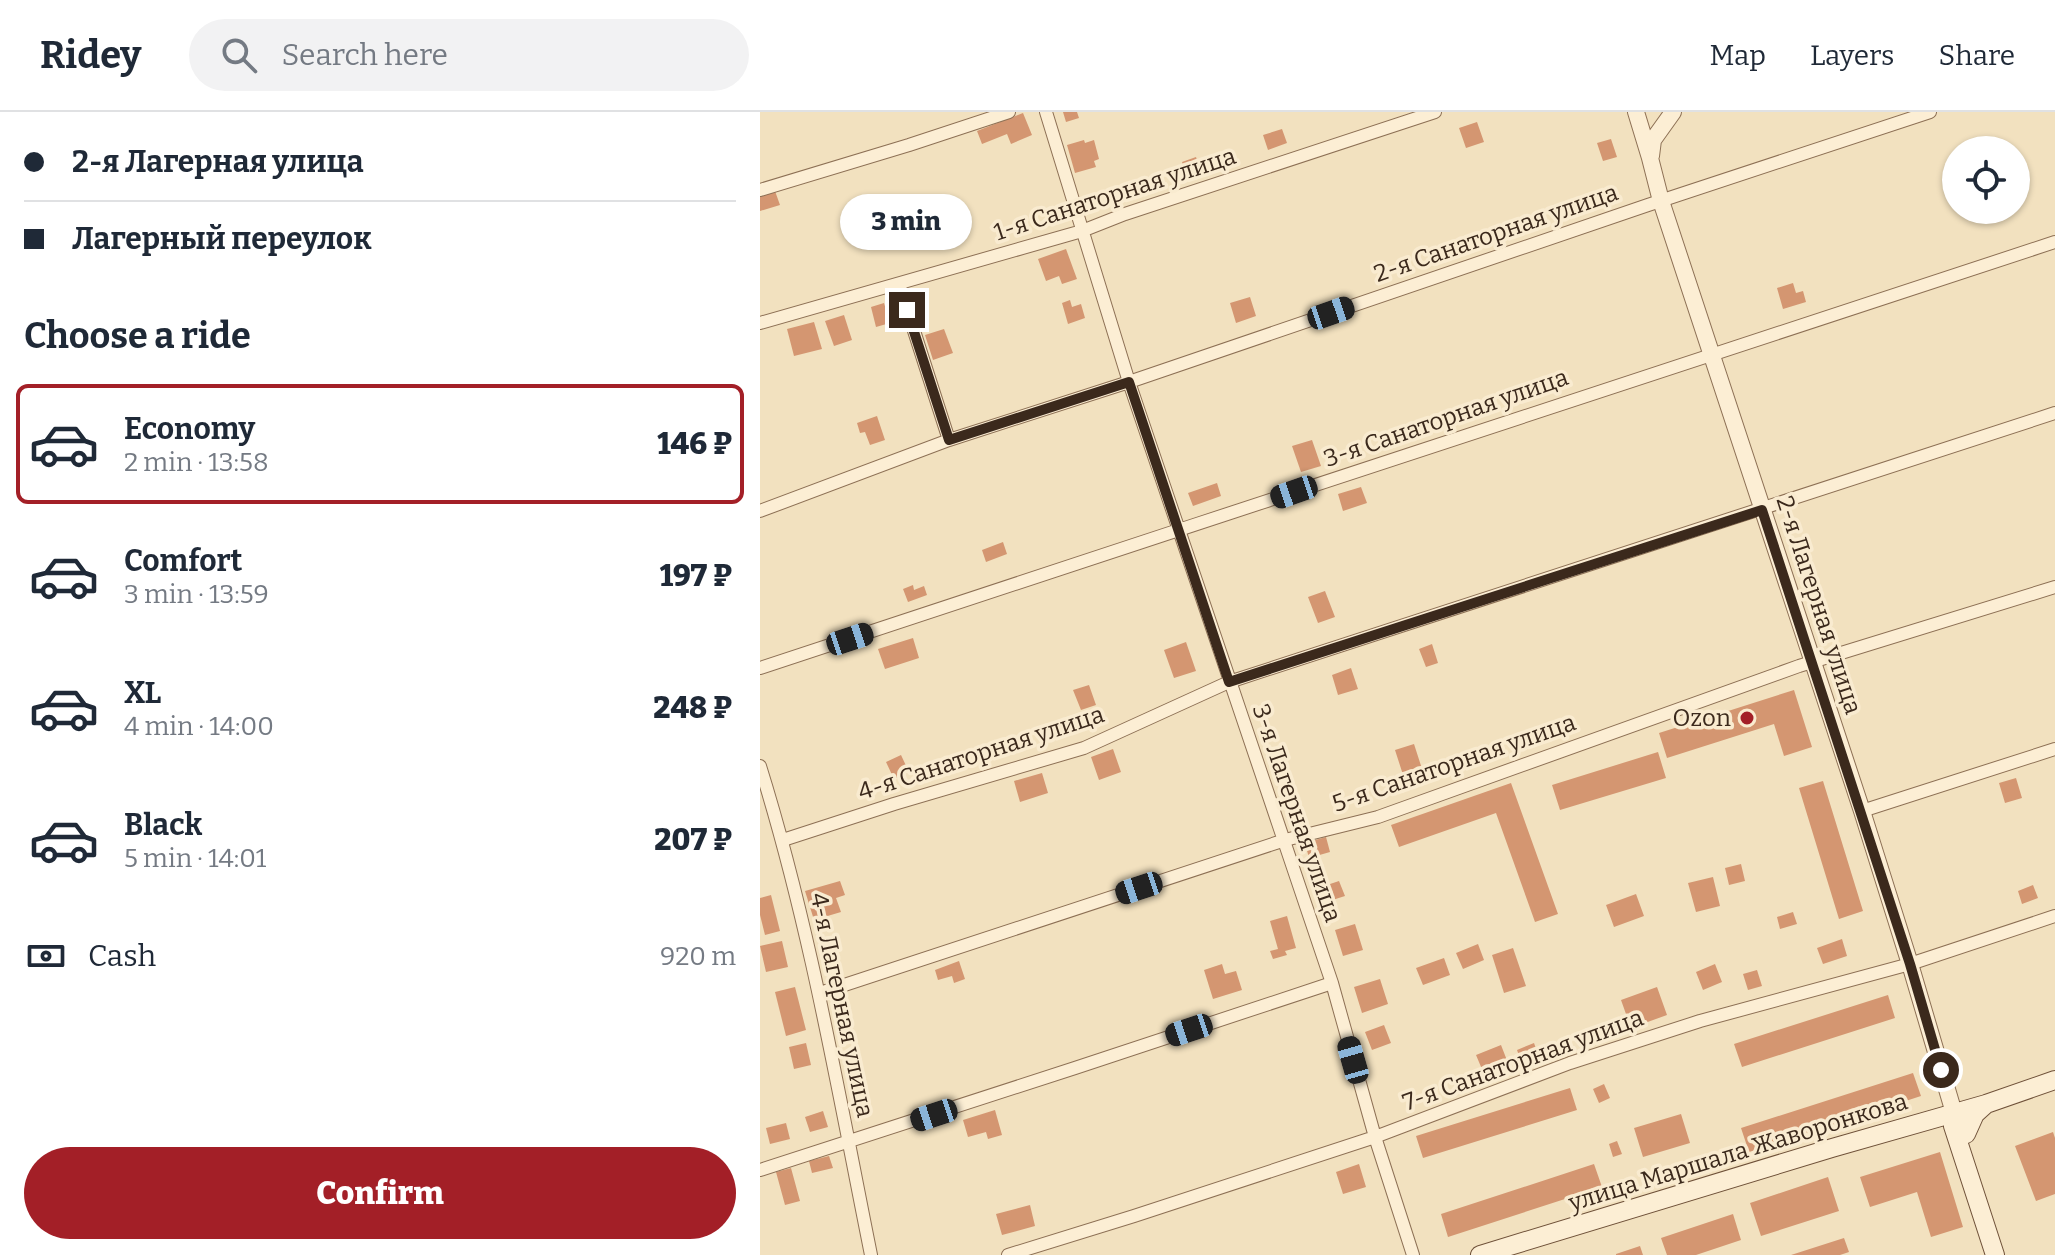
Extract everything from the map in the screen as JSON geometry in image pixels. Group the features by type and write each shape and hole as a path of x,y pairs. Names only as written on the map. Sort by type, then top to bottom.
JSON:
{"main road":[{"name":"улица Маршала Жаворонкова","path":"1480,1255 1958,1113 2055,1080"},
{"path":"1966,1134 1975,1114 1986,1104"},
{"path":"1958,1113 2006,1255"},
{"name":"2-я Лагерная улица","path":"1958,1113 1953,1126 1995,1255"}],"street":[{"path":"760,190 1009,112"},
{"name":"3-я Лагерная улица","path":"1046,112 1129,382 1332,983 1375,1137 1413,1255"},
{"name":"1-я Санаторная улица","path":"760,323 1082,231 1435,112"},
{"name":"2-я Лагерная улица","path":"1636,112 1661,201 1958,1113"},
{"path":"1650,158 1653,140 1673,112"},
{"name":"2-я Санаторная улица","path":"760,511 949,440 1930,112"},
{"name":"3-я Санаторная улица","path":"760,668 2055,242"},
{"path":"899,284 949,440"},
{"name":"4-я Санаторная улица","path":"783,840 1084,748 1229,682 2055,413"},
{"name":"5-я Санаторная улица","path":"820,993 1285,840 1378,817 1812,662 2055,587"},
{"path":"1862,811 2055,749"},
{"name":"4-я Лагерная улица","path":"760,766 783,840 820,993 871,1255"},
{"name":"7-я Санаторная улица","path":"1008,1255 1375,1137 1595,1055 1700,1021 1910,964 2055,916"},
{"path":"760,1170 1332,983"}],"building":[{"path":"1063,112 1077,112 1079,118 1066,122"},
{"path":"1023,113 1032,135 1011,144 1007,134 982,144 977,131"},
{"path":"1477,122 1484,142 1466,148 1459,128"},
{"path":"1282,129 1287,143 1268,150 1263,135"},
{"path":"1611,139 1617,157 1603,161 1597,143"},
{"path":"1084,140 1085,143 1094,140 1099,159 1094,161 1096,167 1075,173 1067,145"},
{"path":"1196,157 1202,175 1187,179 1182,162"},
{"path":"775,191 780,205 760,211 760,196"},
{"path":"1066,249 1077,279 1062,284 1059,276 1046,281 1038,259"},
{"path":"1793,283 1796,293 1803,291 1806,302 1783,309 1777,288"},
{"path":"1250,297 1256,316 1236,323 1230,303"},
{"path":"1070,300 1072,307 1081,304 1085,318 1068,324 1062,303"},
{"path":"884,303 890,323 876,327 871,307"},
{"path":"844,315 852,340 834,346 825,321"},
{"path":"814,322 822,349 794,356 787,329"},
{"path":"944,329 953,353 933,360 925,335"},
{"path":"877,416 885,440 870,445 865,432 860,433 857,423"},
{"path":"1312,440 1321,466 1301,472 1292,446"},
{"path":"1217,483 1221,496 1193,506 1188,493"},
{"path":"1361,487 1367,503 1343,511 1338,494"},
{"path":"1003,542 1007,554 986,562 982,550"},
{"path":"913,585 914,590 924,586 927,595 908,602 903,589"},
{"path":"1325,591 1335,617 1318,623 1308,597"},
{"path":"913,638 919,658 885,669 878,649"},
{"path":"1186,642 1196,671 1174,678 1164,650"},
{"path":"1432,644 1438,663 1426,667 1419,649"},
{"path":"1351,668 1358,689 1338,695 1332,675"},
{"path":"1089,685 1096,705 1081,710 1073,690"},
{"path":"1794,690 1812,747 1784,756 1774,724 1667,758 1659,733"},
{"path":"1414,744 1424,775 1405,781 1395,750"},
{"path":"1113,749 1121,772 1099,780 1091,757"},
{"path":"1658,752 1666,778 1560,810 1552,785"},
{"path":"901,755 909,772 894,779 886,762"},
{"path":"1042,773 1048,793 1020,802 1014,781"},
{"path":"2016,778 2022,798 2005,803 1999,783"},
{"path":"1823,781 1863,911 1839,919 1799,788"},
{"path":"1511,783 1558,914 1535,922 1496,813 1399,847 1391,825"},
{"path":"1326,837 1330,852 1309,858 1305,843"},
{"path":"1741,864 1745,881 1729,885 1725,868"},
{"path":"1713,877 1720,906 1696,912 1688,883"},
{"path":"840,881 845,895 836,898 841,912 814,920 805,891"},
{"path":"1339,881 1345,896 1323,903 1318,888"},
{"path":"2033,885 2038,898 2022,904 2018,891"},
{"path":"1636,894 1644,916 1614,927 1606,905"},
{"path":"771,895 780,931 765,935 760,898"},
{"path":"1793,912 1797,924 1780,929 1777,917"},
{"path":"1287,916 1296,948 1285,951 1287,955 1273,959 1270,951 1278,949 1270,921"},
{"path":"1355,924 1363,950 1343,956 1335,930"},
{"path":"1842,939 1847,956 1823,964 1817,948"},
{"path":"782,941 788,967 766,972 760,946"},
{"path":"1478,944 1484,960 1463,969 1456,953"},
{"path":"1513,948 1526,986 1504,993 1492,955"},
{"path":"1444,958 1450,975 1423,985 1416,968"},
{"path":"959,961 965,979 954,983 952,976 938,980 935,970"},
{"path":"1222,964 1225,974 1236,971 1242,990 1213,999 1204,970"},
{"path":"1715,964 1722,982 1703,990 1696,972"},
{"path":"1757,970 1762,986 1748,990 1743,974"},
{"path":"1380,979 1388,1004 1362,1013 1354,987"},
{"path":"795,987 806,1030 786,1036 775,992"},
{"path":"1657,987 1667,1015 1631,1028 1621,1000"},
{"path":"1888,995 1895,1018 1742,1067 1734,1044"},
{"path":"1384,1025 1391,1043 1372,1050 1365,1032"},
{"path":"806,1043 811,1065 794,1069 789,1047"},
{"path":"1534,1043 1540,1060 1523,1067 1517,1050"},
{"path":"1501,1045 1508,1063 1502,1066 1505,1073 1487,1081 1476,1055"},
{"path":"1913,1073 1921,1096 1749,1152 1741,1128"},
{"path":"1604,1084 1610,1098 1599,1103 1593,1089"},
{"path":"1570,1088 1577,1110 1423,1158 1416,1136"},
{"path":"995,1110 1002,1135 988,1139 986,1132 968,1137 963,1120"},
{"path":"823,1111 828,1127 810,1132 805,1117"},
{"path":"1681,1114 1690,1143 1643,1157 1634,1128"},
{"path":"786,1123 790,1139 770,1144 766,1128"},
{"path":"2053,1132 2055,1194 2036,1201 2015,1146"},
{"path":"1617,1141 1622,1154 1613,1157 1609,1144"},
{"path":"1940,1152 1963,1227 1931,1237 1917,1192 1870,1207 1860,1177"},
{"path":"829,1156 833,1168 812,1173 809,1161"},
{"path":"1359,1164 1366,1187 1343,1194 1336,1172"},
{"path":"1594,1164 1602,1187 1448,1237 1441,1214"},
{"path":"791,1168 800,1201 785,1205 776,1172"},
{"path":"1828,1177 1839,1211 1761,1236 1750,1203"},
{"path":"1030,1205 1035,1226 1002,1235 996,1214"},
{"path":"1733,1214 1741,1240 1696,1255 1667,1255 1661,1238"},
{"path":"1844,1238 1849,1252 1840,1255 1791,1255"},
{"path":"1640,1246 1643,1255 1616,1255 1616,1254"}],"place":[{"name":"Ozon","path":"1747,718"}],"route":[{"path":"907,310 949,440 1129,382 1229,682 1762,510 1862,811 1941,1070"}]}
